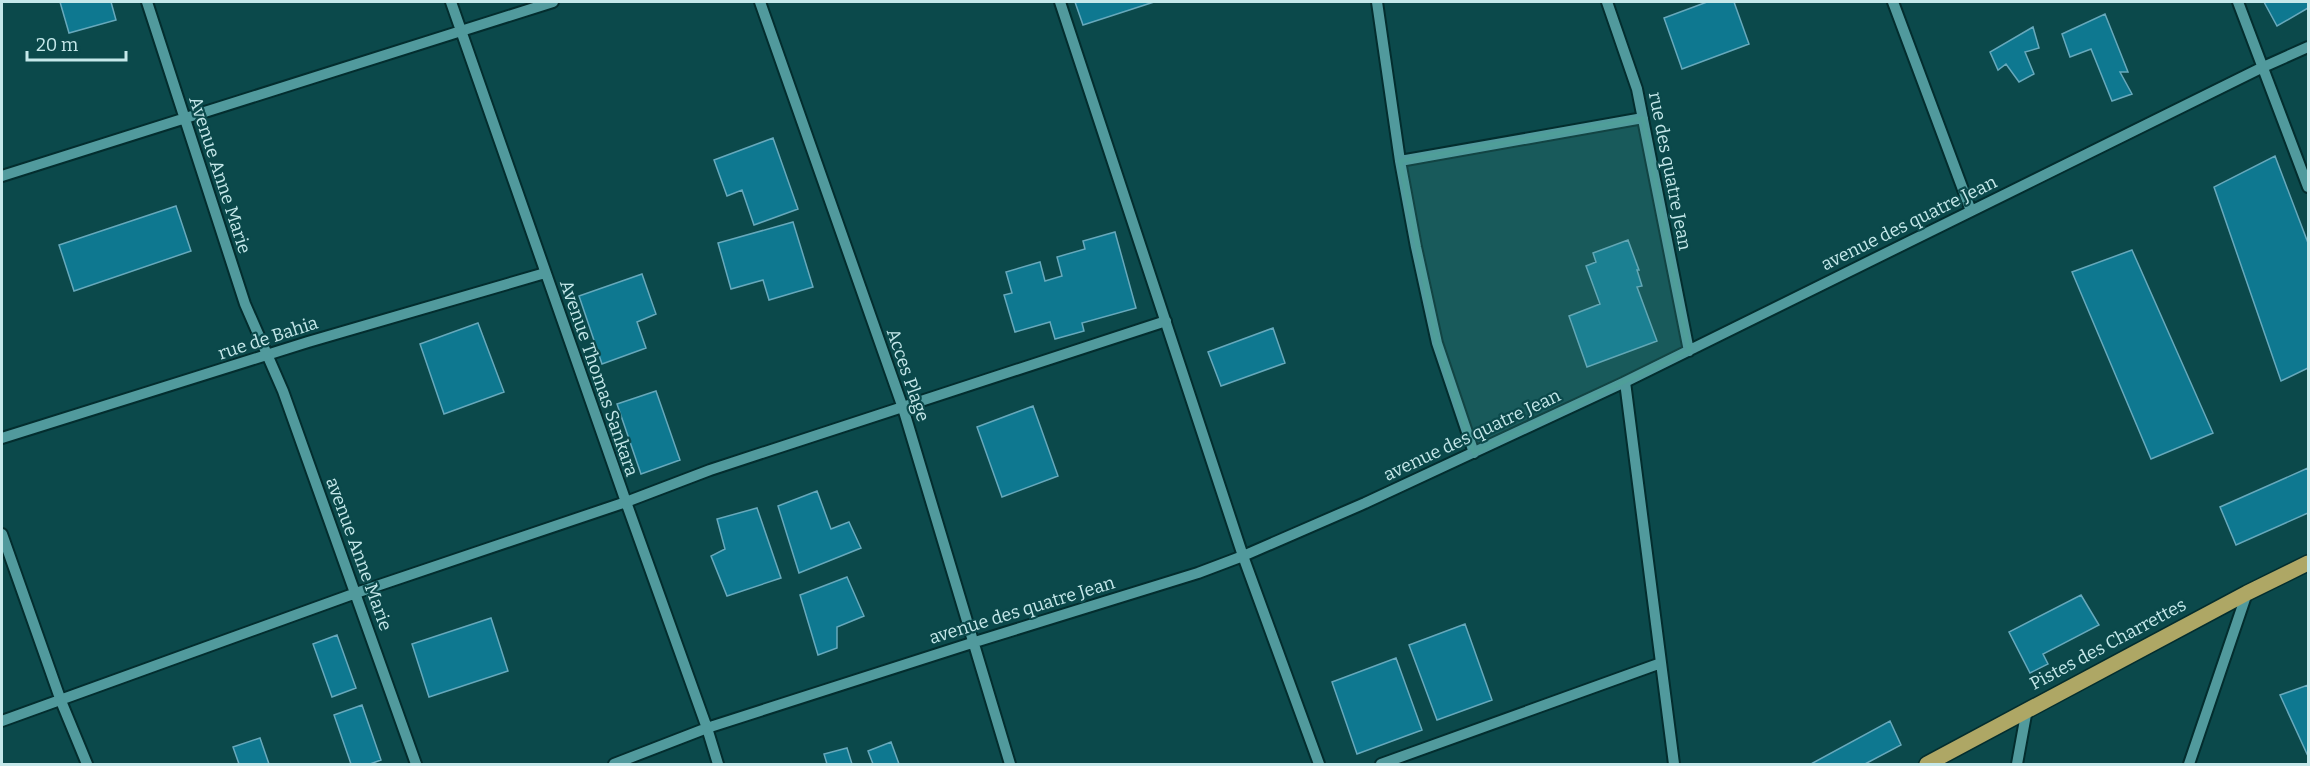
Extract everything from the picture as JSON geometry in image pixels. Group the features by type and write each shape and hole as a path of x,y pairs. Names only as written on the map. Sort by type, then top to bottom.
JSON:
{"main road":[{"name":"Pistes des Charrettes","path":"1927,765 2027,709 2308,563"}],"street":[{"name":"Avenue Anne Marie","path":"147,2 245,304 268,356"},
{"name":"Avenue Thomas Sankara","path":"451,2 707,728 718,765"},
{"path":"2,176 553,2"},
{"name":"Acces Plage","path":"760,2 903,408 1010,765"},
{"path":"1060,2 1243,556 1319,765"},
{"path":"1377,2 1400,161 1437,343 1474,453"},
{"name":"rue des quatre Jean","path":"1607,2 1637,89 1689,351"},
{"path":"1893,2 1971,211"},
{"path":"2238,2 2261,68 2308,187"},
{"name":"avenue des quatre Jean","path":"614,765 707,728 1198,573 1243,556 1365,503 1625,382 2261,68 2308,47"},
{"path":"1400,161 1643,118"},
{"name":"rue de Bahia","path":"2,438 308,342 546,273"},
{"path":"2,721 356,593 626,502 710,470 1166,321"},
{"name":"avenue Anne Marie","path":"268,356 283,391 416,765"},
{"path":"1625,382 1674,765"},
{"path":"2,534 61,701 87,765"},
{"path":"2189,765 2247,593"},
{"path":"1382,765 1661,663"},
{"path":"2017,765 2027,709"}],"highlighted area":[{"path":"1643,118 1689,351 1474,453 1437,343 1400,161"}],"building":[{"path":"60,2 111,2 116,20 69,33"},
{"path":"1075,2 1154,2 1083,25"},
{"path":"1707,2 1734,2 1749,44 1682,69 1664,18"},
{"path":"2264,2 2308,2 2308,8 2277,26"},
{"path":"2105,14 2128,72 2120,72 2132,94 2112,101 2091,49 2070,57 2062,34"},
{"path":"2033,27 2039,48 2025,52 2034,74 2019,82 2006,64 1998,70 1990,52"},
{"path":"773,138 798,209 754,225 742,190 727,196 714,160"},
{"path":"2275,156 2308,243 2308,368 2281,381 2214,187"},
{"path":"176,206 191,251 74,291 59,245"},
{"path":"793,222 813,287 769,300 763,280 731,289 718,243"},
{"path":"1115,232 1136,308 1082,323 1084,331 1055,339 1050,322 1015,332 1004,295 1012,293 1006,272 1040,262 1045,281 1062,276 1057,257 1085,249 1083,241"},
{"path":"1628,240 1639,270 1637,270 1642,286 1637,287 1657,341 1587,367 1569,316 1600,304 1586,266 1596,262 1593,253"},
{"path":"2132,250 2213,433 2151,459 2072,272"},
{"path":"642,274 656,314 637,322 646,348 602,364 579,296"},
{"path":"478,323 504,392 444,414 420,344"},
{"path":"1273,328 1285,363 1221,386 1208,352"},
{"path":"656,391 680,460 641,474 617,404"},
{"path":"1033,406 1058,476 1002,497 977,427"},
{"path":"2308,468 2308,513 2236,545 2220,507"},
{"path":"817,491 831,529 849,522 861,548 799,573 778,506"},
{"path":"757,508 781,578 727,596 711,556 725,549 717,519"},
{"path":"847,577 864,616 837,627 837,648 818,655 800,595"},
{"path":"2081,595 2099,625 2043,654 2048,664 2030,673 2009,632"},
{"path":"491,618 508,671 429,697 412,644"},
{"path":"1465,624 1492,700 1437,720 1409,645"},
{"path":"337,635 356,688 332,697 313,644"},
{"path":"1396,658 1422,730 1357,754 1332,682"},
{"path":"2308,685 2308,753 2307,754 2280,695"},
{"path":"362,705 381,760 370,764 351,764 334,715"},
{"path":"1890,721 1901,745 1865,764 1811,764"},
{"path":"260,738 269,764 239,764 233,747"},
{"path":"891,742 899,764 873,764 868,751"},
{"path":"847,748 852,764 827,764 824,754"}]}
